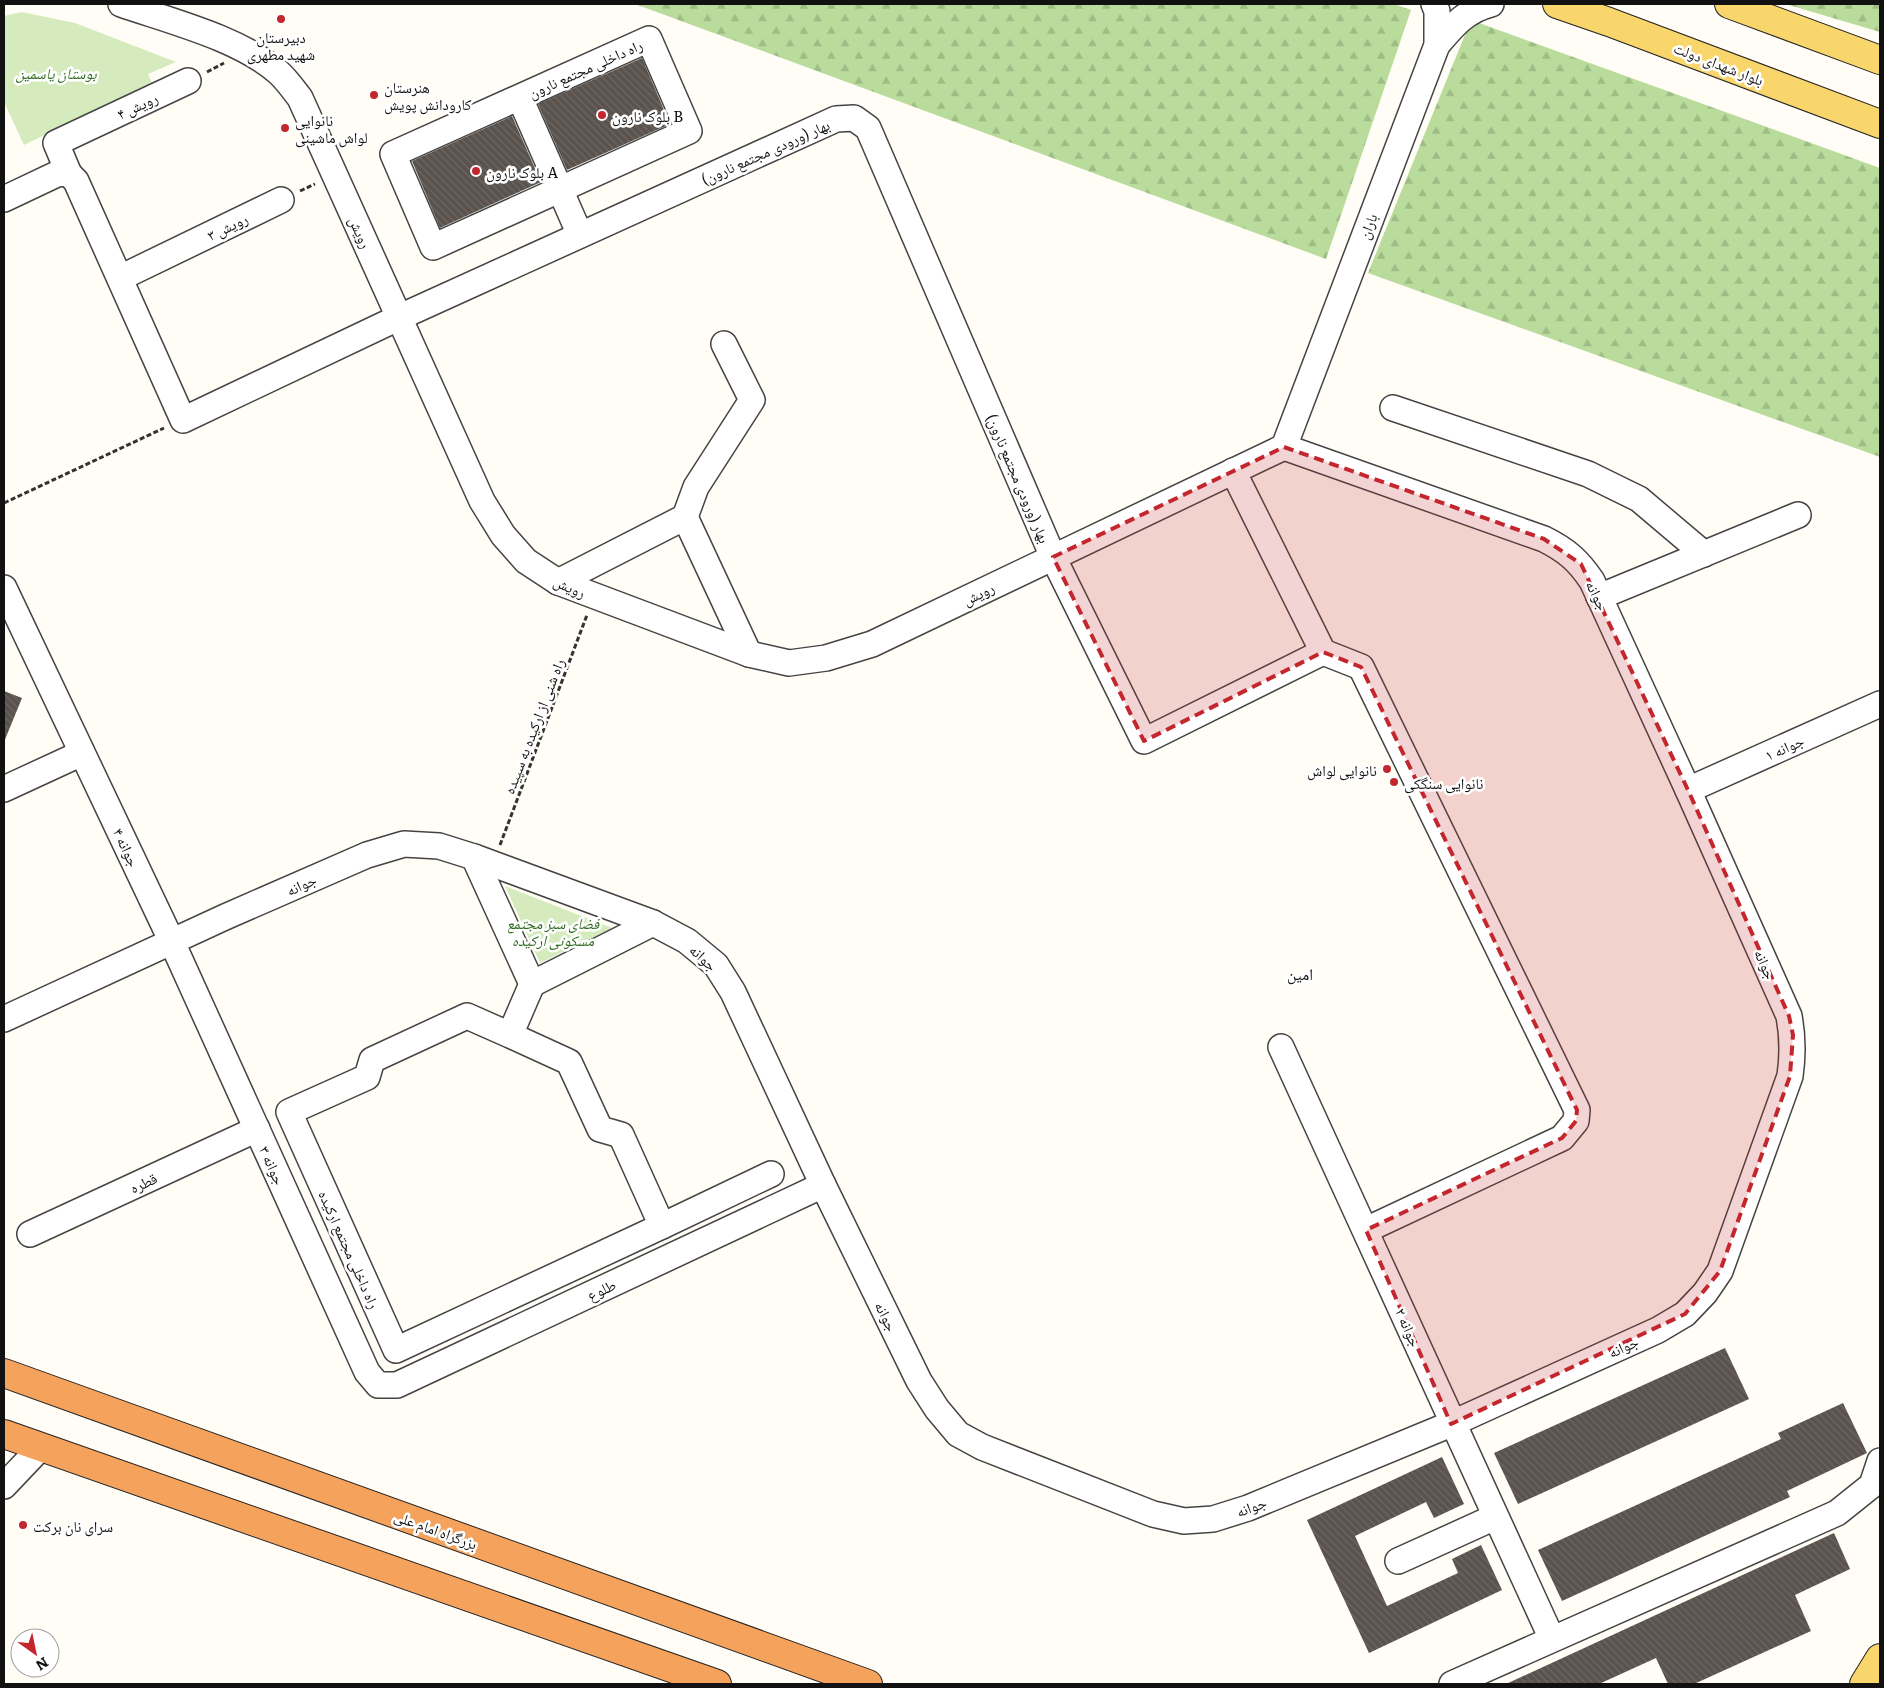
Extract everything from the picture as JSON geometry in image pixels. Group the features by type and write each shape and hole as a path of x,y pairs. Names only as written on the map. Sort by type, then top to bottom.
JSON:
{"highway":[{"name":"بزرگراه امام علی","path":"4,1373 868,1684"},
{"path":"4,1434 717,1684"}],"main road":[{"name":"بلوار شهدای دولت","path":"1557,4 1880,124"},
{"path":"1729,4 1775,13 1880,60"},
{"path":"1864,1684 1880,1658"}],"street":[{"name":"رویش","path":"121,4 234,44 279,72 300,98 482,501 503,535 526,560 558,582 594,596 749,654 789,662 826,658 872,644 1284,447"},
{"name":"باران","path":"1284,447 1437,45 1437,11 1434,4"},
{"path":"1437,45 1458,20 1477,8 1491,4"},
{"name":"راه داخلی مجتمع نارون","path":"649,39 689,131 434,247 393,154 520,98 649,39"},
{"name":"رویش ۴","path":"69,174 56,143 188,81"},
{"name":"راه داخلی مجتمع نارون","path":"520,98 576,226"},
{"name":"بهار (ورودی مجتمع نارون)","path":"183,420 400,317 576,226 836,119 854,118 868,128 1053,557 1144,741 1323,652"},
{"path":"4,199 59,173 69,174 76,181 183,420"},
{"name":"رویش ۳","path":"120,278 282,200"},
{"path":"558,582 685,516 696,487 691,474 746,388 724,344"},
{"path":"1394,408 1588,474 1639,499 1704,554"},
{"name":"جوانه","path":"4,1019 367,855 404,844 439,846 653,923 687,941 716,965 733,992 823,1186 919,1381 937,1409 958,1434 982,1447 1153,1514 1184,1520 1213,1519 1248,1508 1451,1424 1658,1330 1685,1314 1705,1292 1720,1271 1790,1076 1793,1058 1793,1035 1789,1016 1688,790 1592,581 1581,564 1563,548 1544,539 1284,447"},
{"path":"1233,471 1323,652 1361,668 1577,1110 1576,1121 1562,1138 1366,1230"},
{"path":"1599,597 1798,515"},
{"path":"685,516 749,654"},
{"name":"جوانه ۴","path":"4,588 172,942"},
{"name":"جوانه ۱","path":"1688,790 1880,704"},
{"path":"4,789 82,753"},
{"path":"483,861 532,984"},
{"path":"510,1035 532,984 653,923"},
{"name":"جوانه ۳","path":"172,942 367,1372 378,1385"},
{"name":"راه داخلی مجتمع ارکیده","path":"662,1226 621,1135 600,1129 569,1062 467,1016 372,1060 368,1076 289,1112 396,1350 662,1226 770,1174"},
{"name":"جوانه ۲","path":"1281,1047 1366,1230 1451,1424 1552,1638"},
{"name":"قطره","path":"30,1234 257,1130"},
{"name":"طلوع","path":"378,1385 397,1385 823,1186"},
{"path":"4,1486 42,1447"},
{"path":"1452,1684 1837,1513 1872,1485 1880,1461"},
{"path":"1398,1561 1495,1517"}],"path":[{"path":"188,81 248,52"},
{"path":"282,200 335,175"},
{"path":"4,503 183,420"},
{"name":"راه شنی از ارکیده به سپیده","path":"483,861 594,596"}],"highlighted area":[{"path":"1284,447 1544,539 1581,564 1688,790 1789,1016 1793,1035 1790,1076 1720,1271 1685,1314 1451,1424 1366,1230 1562,1138 1576,1121 1577,1110 1361,667 1323,652 1144,741 1053,557"}],"green space":[{"path":"635,4 1394,4 1411,10 1326,259"},
{"path":"1880,4 1880,32 1789,5"},
{"name":"بوستان یاسمین","path":"22,12 75,23 176,62 148,74 152,83 24,145 4,102 4,16"},
{"path":"1471,20 1880,168 1880,457 1368,273"},
{"name":"فضای سبز مجتمع مسکونی ارکیده","path":"505,886 612,928 540,963"}],"building":[{"name":"بلوک نارون B","path":"642,58 670,124 567,170 538,104"},
{"name":"بلوک نارون A","path":"512,116 541,182 440,228 412,161"},
{"path":"4,691 22,698 4,742"},
{"path":"1725,1348 1749,1399 1518,1504 1494,1453"},
{"path":"1843,1403 1867,1453 1787,1491 1790,1497 1562,1601 1538,1550 1781,1439 1778,1433"},
{"path":"1442,1457 1464,1504 1434,1518 1426,1502 1355,1536 1387,1606 1458,1573 1452,1559 1481,1545 1502,1590 1369,1653 1307,1520"},
{"path":"1834,1533 1850,1569 1795,1595 1811,1631 1694,1684 1668,1684 1656,1658 1599,1684 1506,1684"}],"place":[{"name":"دبیرستان شهید مطهری","path":"281,19"},
{"name":"هنرستان کارودانش پویش","path":"374,95"},
{"name":"بلوک نارون B","path":"602,115"},
{"name":"نانوایی لواش ماشینی","path":"285,128"},
{"name":"بلوک نارون A","path":"476,171"},
{"name":"نانوایی لواش","path":"1387,769"},
{"name":"نانوایی سنگکی","path":"1394,782"},
{"name":"سرای نان برکت","path":"23,1525"}],"district":[{"name":"امین","path":"1300,973"}]}
